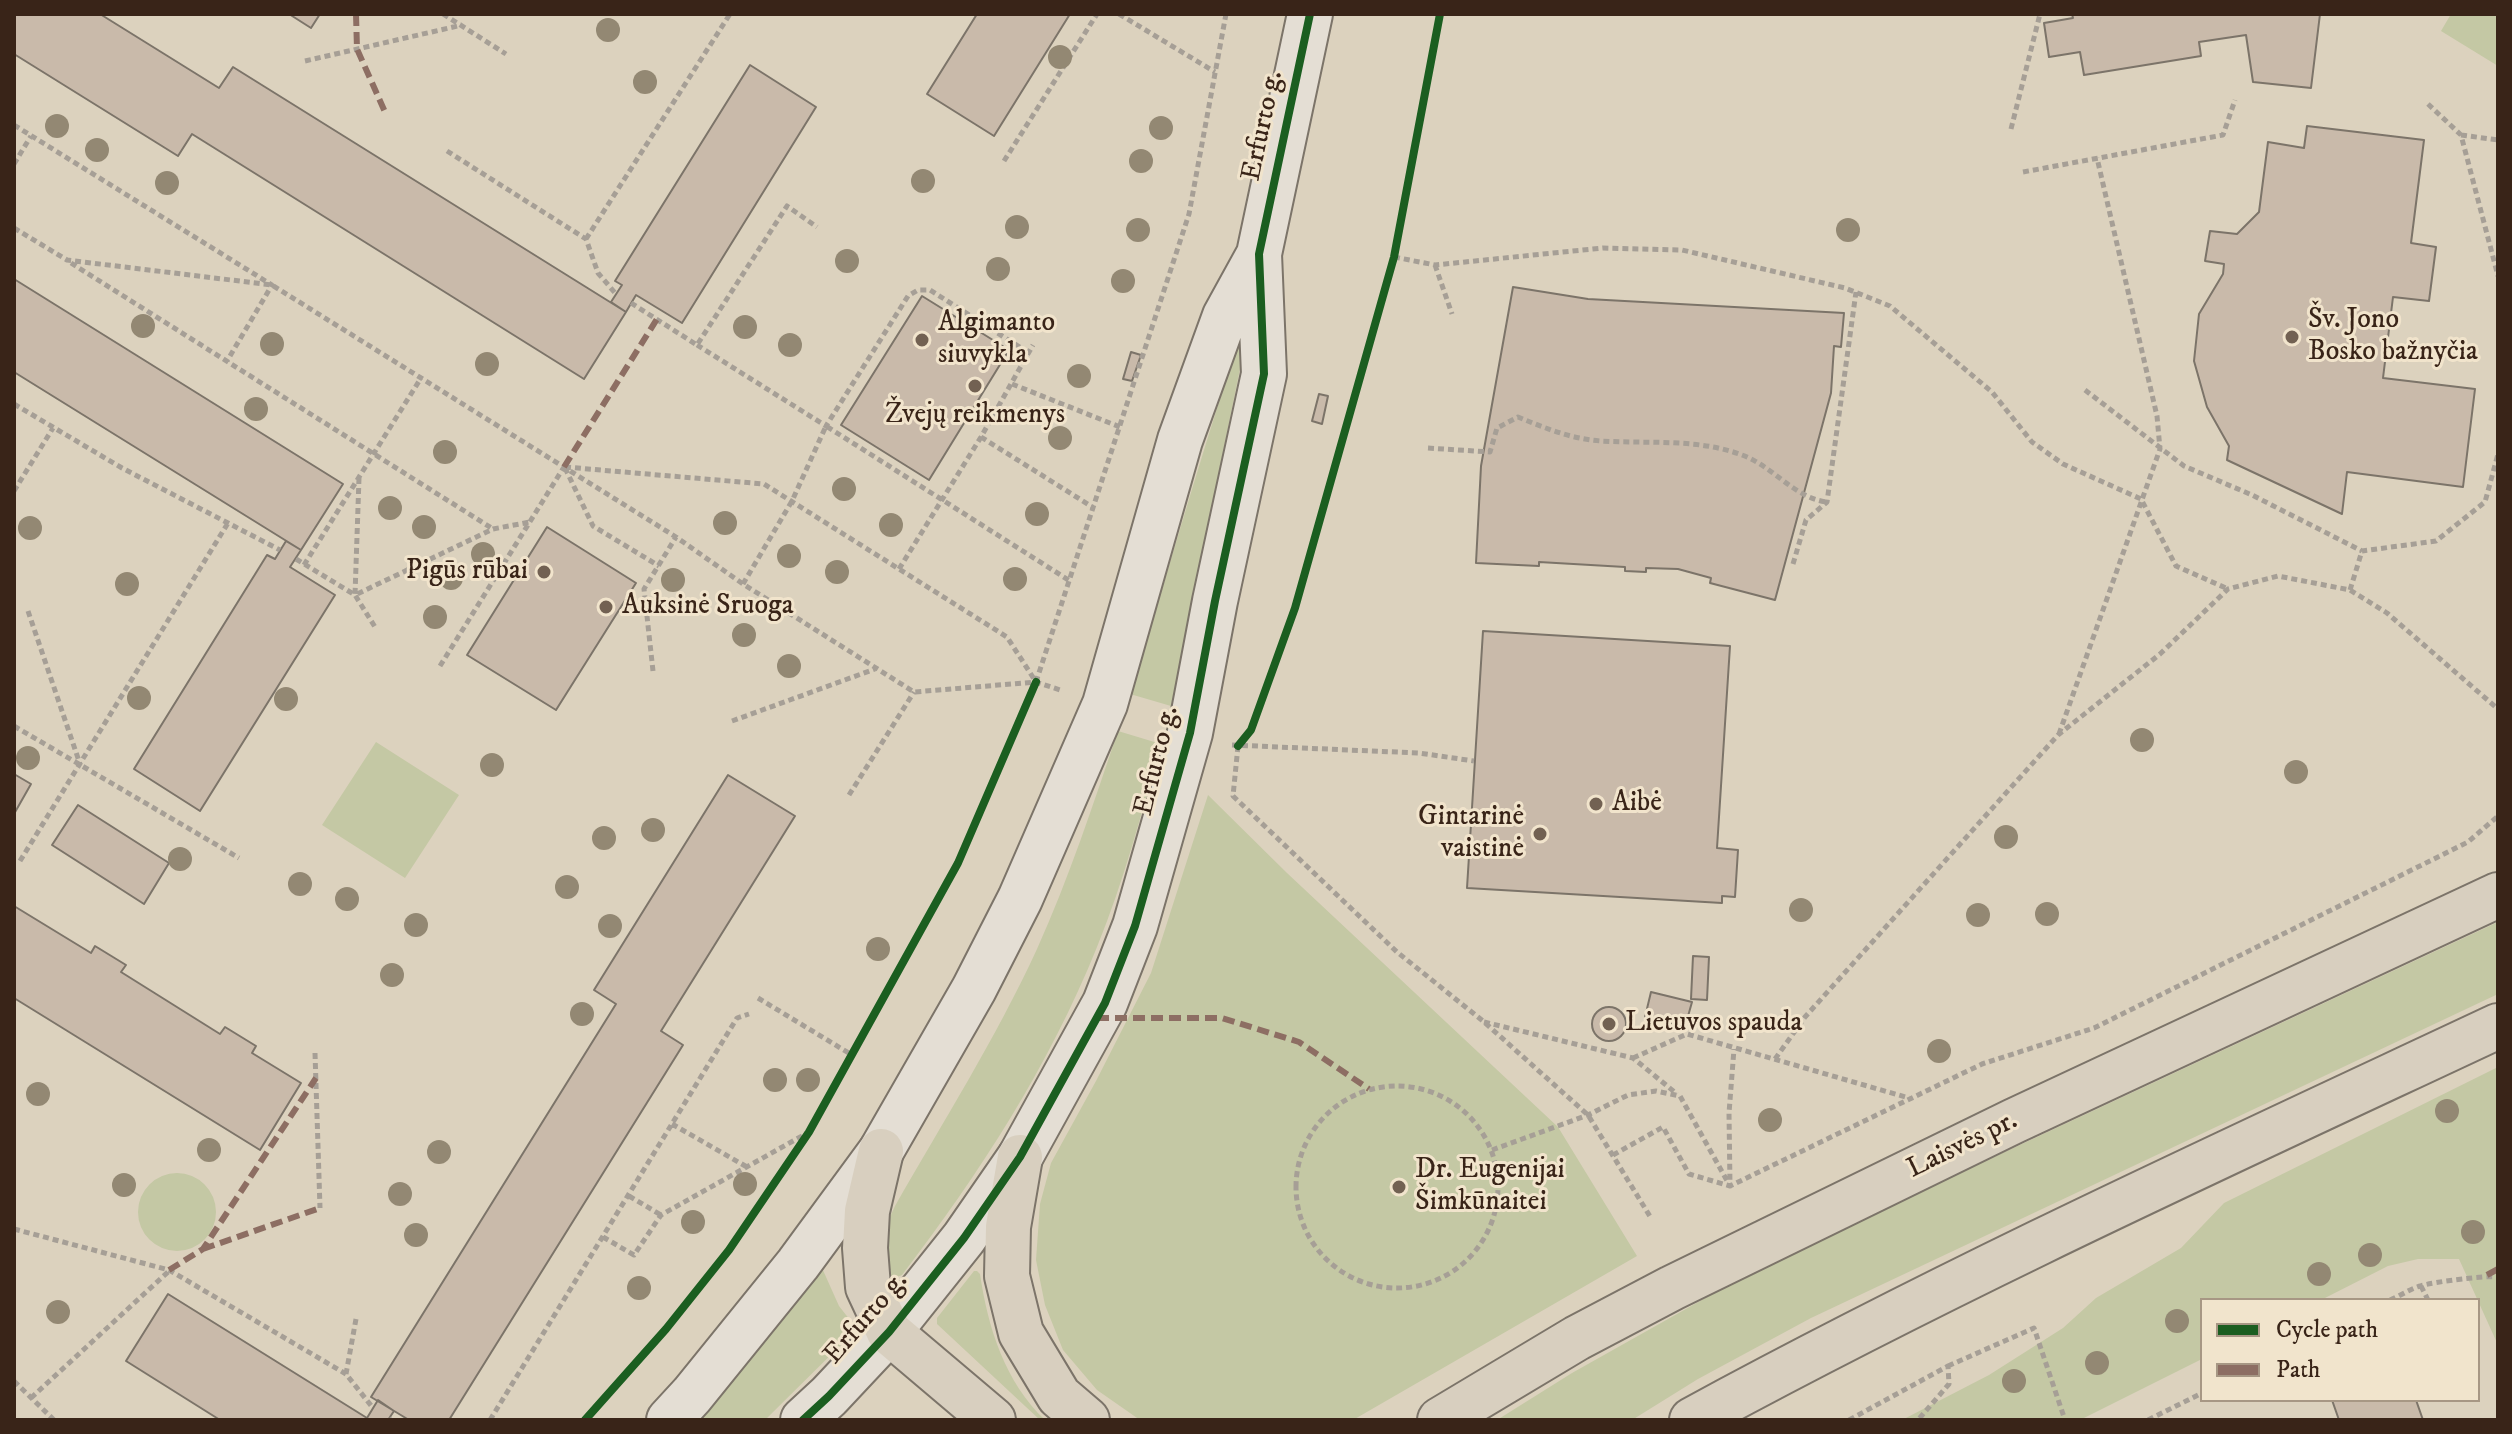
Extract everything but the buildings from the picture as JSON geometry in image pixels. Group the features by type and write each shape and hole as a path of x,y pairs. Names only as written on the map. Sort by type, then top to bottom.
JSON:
{"main road":[{"name":"Laisvės pr.","path":"1440,1420 1577,1338 1672,1288 2014,1121 2498,895"},
{"path":"1692,1420 1820,1350 2012,1255 2498,1026"},
{"path":"881,1151 867,1211 865,1248 868,1287 889,1332 993,1420"},
{"path":"1020,1157 1008,1227 1007,1276 1021,1333 1059,1396 1087,1420"}],"street":[{"name":"Erfurto g.","path":"803,1420 889,1332 964,1238 1020,1157 1105,1003 1135,926 1190,733 1264,374 1259,254 1310,14"},
{"name":"Erfurto g.","path":"669,1420 798,1264 881,1151 974,989 1013,912 1105,704 1180,440 1225,316 1259,254"}],"path":[{"path":"443,14 506,54"},
{"path":"586,239 730,14"},
{"path":"1004,161 1097,14"},
{"path":"1119,14 1215,72"},
{"path":"1036,682 1189,214 1226,14"},
{"path":"2011,129 2040,14"},
{"path":"305,61 462,25"},
{"path":"2023,172 2223,135 2235,100"},
{"path":"2428,104 2461,135 2498,276"},
{"path":"14,125 676,537 743,584 914,692 1036,682"},
{"path":"2461,135 2498,140"},
{"path":"14,164 31,136"},
{"path":"447,151 586,239 598,273 616,294"},
{"path":"2058,735 2160,449 2157,416 2097,158"},
{"path":"697,345 787,206 817,227"},
{"path":"14,228 493,529"},
{"path":"1394,257 1435,265 1603,248 1682,250 1856,292 1890,306 1992,392 2032,442 2063,464 2141,499 2176,566 2228,589"},
{"path":"67,260 272,285"},
{"path":"1435,265 1452,314"},
{"path":"227,361 272,285"},
{"path":"743,584 792,501 826,426 908,296 918,290 930,290 1029,353"},
{"path":"1793,564 1806,520 1827,502 1856,292"},
{"path":"631,303 1070,581"},
{"path":"899,569 981,437 1033,345"},
{"path":"304,565 421,378"},
{"path":"1012,384 1120,427"},
{"path":"2085,390 2184,466 2252,495 2362,551 2436,541 2485,502 2498,454"},
{"path":"14,404 122,468 280,550"},
{"path":"1428,448 1490,452 1497,428 1518,417 1559,434 1598,441 1700,444 1745,455 1813,500 1827,502"},
{"path":"14,491 53,428"},
{"path":"981,437 1094,508"},
{"path":"564,467 764,484 1007,637 1036,682"},
{"path":"440,666 564,467"},
{"path":"564,467 593,526 659,566"},
{"path":"355,595 359,478"},
{"path":"355,595 493,529 530,522"},
{"path":"20,861 228,523"},
{"path":"653,671 644,589 676,537"},
{"path":"2350,590 2362,551"},
{"path":"296,559 355,595 375,627"},
{"path":"1775,1059 1805,1017 2058,735 2160,654 2228,589 2278,576 2350,590 2387,613 2498,709"},
{"path":"28,611 80,765"},
{"path":"732,721 876,668"},
{"path":"849,795 914,692"},
{"path":"14,726 239,858"},
{"path":"1474,761 1419,753 1238,746 1233,796 1397,952 1483,1021 1588,1115 1651,1218"},
{"path":"1613,1155 1663,1127 1689,1174 1730,1186 1982,1064 2094,1028 2468,842 2498,816"},
{"path":"758,998 852,1055"},
{"path":"490,1420 737,1018 749,1014"},
{"path":"1483,1021 1633,1058 1680,1096 1730,1186"},
{"path":"1633,1058 1687,1034 1910,1098"},
{"path":"1730,1186 1729,1113 1734,1049"},
{"path":"315,1053 320,1208"},
{"path":"1407,1085 1442,1096 1472,1118 1492,1150 1498,1187 1492,1224 1472,1256 1442,1278 1406,1289 1368,1285 1335,1268 1310,1241 1296,1205 1297,1168 1310,1133 1335,1105 1369,1089 1407,1085"},
{"path":"1492,1150 1588,1115 1628,1095 1656,1091 1680,1096"},
{"path":"672,1124 747,1167"},
{"path":"603,1237 634,1255 661,1215 809,1132"},
{"path":"629,1196 661,1215"},
{"path":"14,1229 169,1270 346,1374 373,1408"},
{"path":"31,1398 169,1270"},
{"path":"2394,1298 2421,1286 2487,1275 2498,1277"},
{"path":"2421,1286 2427,1298"},
{"path":"346,1374 356,1319"},
{"path":"1849,1420 1948,1366 2034,1328 2065,1420"},
{"path":"1918,1420 1949,1384 1948,1366"},
{"path":"14,1381 54,1420"},
{"path":"2148,1420 2200,1394"}],"green space":[{"path":"2451,14 2498,14 2498,66 2441,31"},
{"path":"1256,291 1171,706 1130,694"},
{"path":"1118,731 1161,744 1124,872 1097,947 1035,1076 985,1158 902,1275 894,1277 886,1274 882,1234 987,1047 1037,949 1070,868"},
{"path":"376,742 459,795 405,878 322,825"},
{"path":"1208,795 1558,1127 1637,1256 1353,1420 1140,1420 1097,1390 1063,1350 1045,1305 1036,1260 1040,1204 1051,1163 1151,973"},
{"path":"2498,922 2498,994 1811,1318 1698,1379 1632,1420 1497,1420 1572,1373 1773,1260"},
{"path":"2498,1067 2498,1345 2480,1305 2480,1298 2477,1298 2459,1259 2418,1259 2388,1266 2325,1298 2200,1298 2200,1360 2080,1420 1902,1420 1989,1375 2063,1328 2096,1298 2181,1248 2224,1203"},
{"path":"177,1173 192,1176 209,1190 216,1212 213,1227 199,1244 177,1251 162,1248 145,1234 138,1212 141,1197 155,1180"},
{"path":"822,1268 839,1306 857,1329 765,1420 697,1420"},
{"path":"974,1271 980,1274 1000,1353 1019,1389 1045,1420 1040,1420 937,1324 937,1318"}],"marked path":[{"path":"356,14 357,49 385,112"},
{"path":"564,467 657,319"},
{"path":"1097,1018 1222,1018 1299,1042 1369,1089"},
{"path":"169,1270 203,1249 316,1078"},
{"path":"203,1249 320,1208"},
{"path":"2487,1275 2498,1269"}],"cycle path":[{"path":"803,1420 889,1332 964,1238 1020,1157 1105,1003 1135,926 1190,733 1264,374 1259,254 1310,14"},
{"path":"1238,746 1251,730 1295,608 1394,257 1440,14"},
{"path":"585,1420 666,1329 729,1250 809,1132 958,863 1036,682"}],"place":[{"name":"Šv. Jono Bosko bažnyčia","path":"2292,337"},
{"name":"Algimanto siuvykla","path":"922,340"},
{"name":"Žvejų reikmenys","path":"975,386"},
{"name":"Pigūs rūbai","path":"544,572"},
{"name":"Auksinė Sruoga","path":"606,607"},
{"name":"Aibė","path":"1596,804"},
{"name":"Gintarinė vaistinė","path":"1540,834"},
{"name":"Lietuvos spauda","path":"1609,1024"},
{"name":"Dr. Eugenijai Šimkūnaitei","path":"1399,1187"}]}
